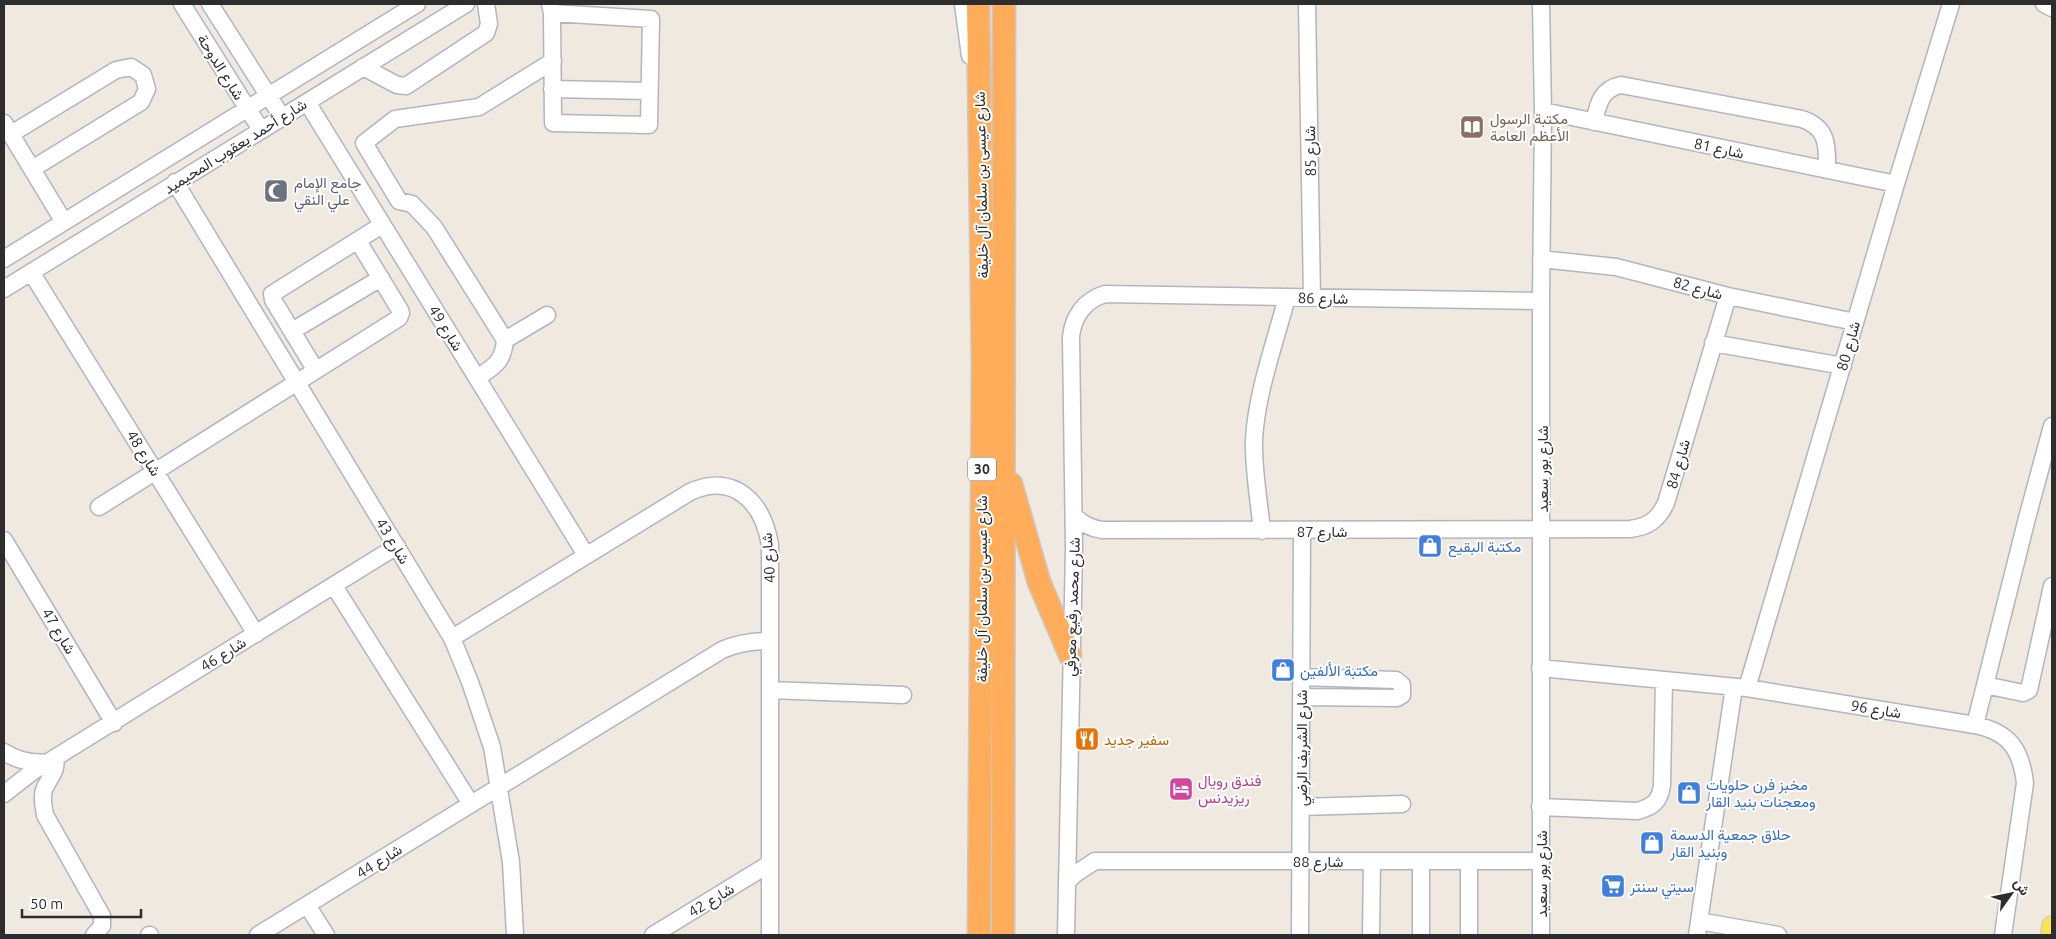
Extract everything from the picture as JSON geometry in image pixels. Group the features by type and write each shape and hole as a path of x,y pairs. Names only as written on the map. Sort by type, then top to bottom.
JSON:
{"highway":[{"name":"شارع عيسى بن سلمان آل خليفة","path":"978,4 983,365 979,935"},
{"name":"شارع عيسى بن سلمان آل خليفة","path":"1003,935 1004,4"},
{"path":"1004,456 1039,582 1070,655"}],"main road":[{"path":"2051,935 2052,926"}],"street":[{"name":"شارع الدوحة","path":"182,4 261,130"},
{"name":"شارع الدوحة","path":"210,4 282,117"},
{"name":"شارع أحمد يعقوب المحيميد","path":"4,260 248,108 400,8 417,4"},
{"name":"شارع أحمد يعقوب المحيميد","path":"4,289 466,4"},
{"path":"363,67 397,85 406,86 486,33 489,24 486,4"},
{"path":"963,4 980,148"},
{"name":"شارع 85","path":"1307,4 1312,298"},
{"name":"شارع بور سعيد","path":"1541,4 1543,111 1540,301 1542,531 1540,668 1541,935"},
{"name":"شارع 80","path":"1698,928 1741,687 1842,366 1951,4"},
{"path":"2044,4 2052,8"},
{"path":"551,8 651,20 649,125 553,123 551,8"},
{"path":"477,378 500,362 504,352 505,340 434,227 412,204 399,201 364,142 395,119 479,107 553,61"},
{"path":"32,169 141,102 147,89 143,75 131,67 116,70 7,128 64,222"},
{"path":"1594,122 1600,98 1609,89 1621,85 1802,119 1814,125 1824,135 1827,148 1827,170"},
{"path":"552,89 649,91"},
{"name":"شارع 49","path":"307,102 586,555"},
{"name":"شارع 81","path":"1543,111 1896,184"},
{"name":"شارع 43","path":"175,182 452,638 470,682 492,747 512,862 515,935"},
{"path":"315,369 273,300 272,294 382,225"},
{"path":"99,507 315,369 399,318 400,310 358,241"},
{"name":"شارع 82","path":"1541,260 1616,267 1728,296 1855,322"},
{"name":"شارع 48","path":"31,272 256,634"},
{"path":"292,331 381,278"},
{"name":"شارع 86","path":"1105,294 1540,301"},
{"name":"شارع محمد رفيع معرفي","path":"1066,935 1070,655 1074,549 1072,328 1076,316 1082,308 1095,298 1105,294"},
{"name":"شارع 84","path":"1542,531 1630,530 1644,527 1659,516 1666,503 1728,296"},
{"path":"1262,531 1254,459 1256,424 1259,404 1287,297"},
{"path":"505,340 547,315"},
{"path":"1714,343 1842,366"},
{"path":"1975,725 2049,448 2052,426"},
{"name":"شارع 40","path":"452,638 695,490 716,485 732,488 747,496 757,508 768,536 770,935"},
{"name":"شارع 87","path":"1074,516 1087,526 1102,530 1542,531"},
{"path":"1074,549 1082,541 1102,530"},
{"name":"شارع الشريف الرضي","path":"1300,935 1302,530"},
{"name":"شارع 47","path":"4,540 114,722"},
{"name":"شارع 46","path":"4,794 17,782 397,546"},
{"path":"334,586 471,804"},
{"path":"1985,685 2023,693 2030,690 2052,586"},
{"name":"شارع 44","path":"258,935 722,650 737,644 753,641 770,641"},
{"name":"شارع 96","path":"1540,668 1741,687 1991,728 2006,738 2021,760 2026,783 2003,935"},
{"path":"1301,677 1396,680 1402,685 1402,695 1397,698 1301,697"},
{"path":"1540,807 1637,811 1650,807 1658,800 1662,785 1664,680"},
{"path":"770,690 903,694"},
{"path":"4,752 35,764 52,761 57,766 44,790 45,815 102,916 102,926 94,935"},
{"path":"4,781 4,794"},
{"path":"1301,807 1402,804"},
{"path":"1067,882 1095,860 1076,847 1068,838"},
{"name":"شارع 88","path":"1095,860 1541,861"},
{"path":"1371,935 1372,861"},
{"path":"1421,861 1421,935"},
{"path":"1469,861 1469,935"},
{"name":"شارع 42","path":"653,935 769,864"},
{"path":"307,905 326,935"},
{"path":"1698,928 1778,935"}],"place":[{"name":"مكتبة الرسول الأعظم العامة","path":"1472,127"},
{"name":"جامع الإمام علي النقي","path":"276,191"},
{"name":"مكتبة البقيع","path":"1430,546"},
{"name":"مكتبة الألفين","path":"1283,670"},
{"name":"سفير جديد","path":"1087,739"},
{"name":"فندق رويال ريزيدنس","path":"1181,789"},
{"name":"مخبز فرن حلويات ومعجنات بنيد القار","path":"1689,793"},
{"name":"حلاق جمعية الدسمة وبنيد القار","path":"1652,843"},
{"name":"سيتي سنتر","path":"1613,886"}]}
